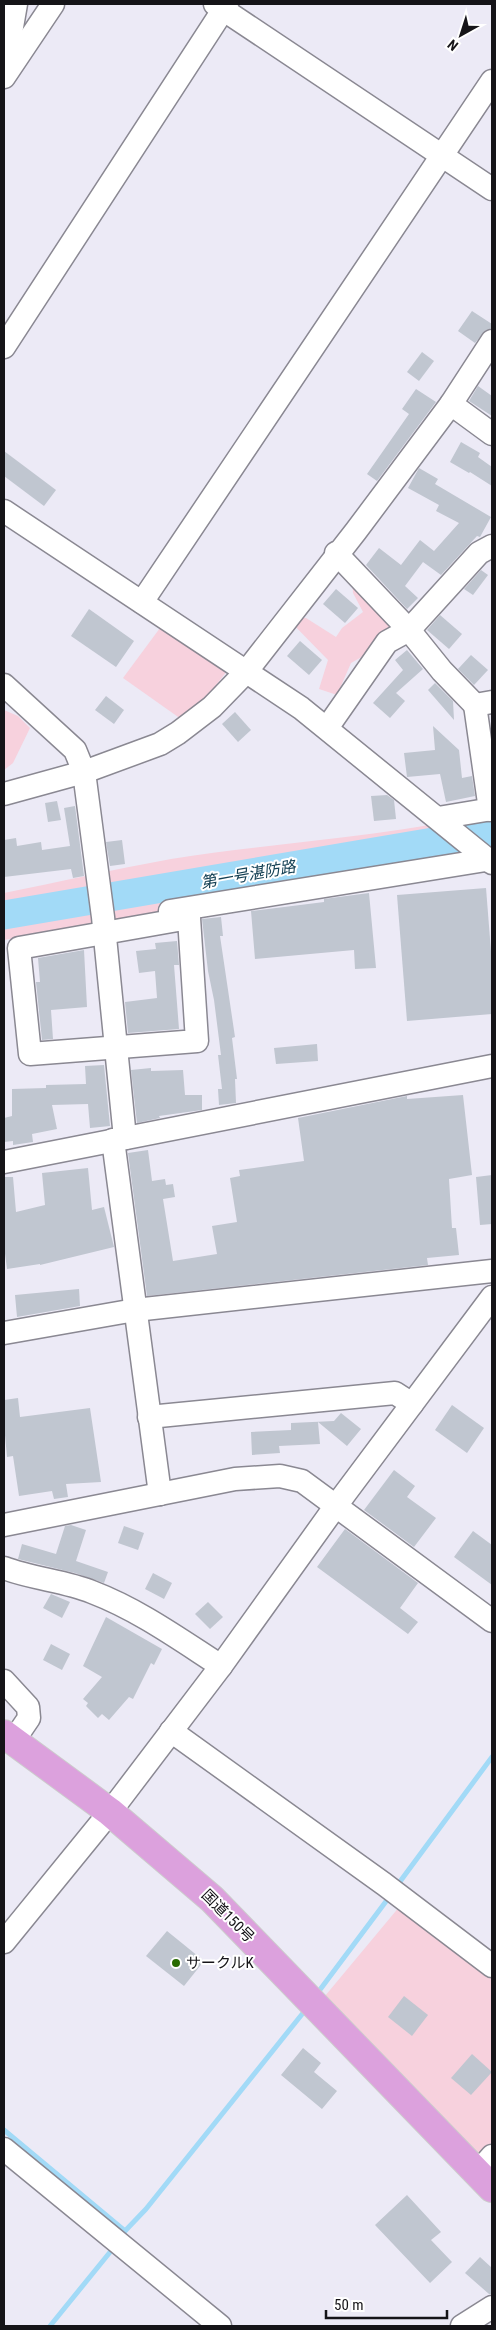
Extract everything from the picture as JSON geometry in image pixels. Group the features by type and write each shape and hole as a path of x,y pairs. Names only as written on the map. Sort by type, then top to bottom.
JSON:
{"highway":[{"name":"国道150号","path":"9,1737 110,1812 212,1898 487,2172"}],"street":[{"path":"4,71 16,4"},
{"path":"4,77 53,4"},
{"path":"4,347 222,5 492,189"},
{"path":"142,602 492,81"},
{"path":"4,793 84,772 160,744 212,707 246,672 336,553 356,531 450,404 492,341"},
{"path":"450,404 492,434"},
{"path":"4,511 301,708 488,859"},
{"path":"327,728 387,642 409,630 480,553 492,546"},
{"path":"336,553 409,630 442,671 484,703 491,809 442,821"},
{"path":"4,685 74,750 84,772 99,882 116,1049 119,1139 136,1317 160,1494"},
{"path":"4,940 488,859"},
{"path":"189,918 197,1042 116,1049 30,1054 19,948 103,924 189,918"},
{"path":"4,1162 492,1066"},
{"path":"4,1333 492,1271"},
{"path":"4,1942 110,1812 221,1666 335,1507 492,1297"},
{"path":"149,1417 395,1393 412,1404"},
{"path":"4,1525 235,1479 280,1476 302,1481 492,1621"},
{"path":"4,1568 26,1577 91,1591 145,1616 221,1666"},
{"path":"4,1681 28,1707 29,1718 9,1737"},
{"path":"171,1730 384,1884 492,1966"},
{"path":"4,2148 220,2326"},
{"path":"462,2326 492,2307"}],"shaded area":[{"path":"352,576 404,633 351,663 337,695 319,689 328,660 287,618 306,618 336,637 342,628 363,612 353,593"},
{"path":"160,628 227,671 207,697 181,719 123,678"},
{"path":"4,710 18,716 30,728 13,763 4,770"},
{"path":"492,813 492,852 4,940 4,893 171,859 372,834"},
{"path":"405,1900 492,1966 492,2142 477,2158 325,1996"}],"building":[{"path":"472,311 492,324 492,328 486,330 475,343 458,331"},
{"path":"422,352 434,361 419,381 407,372"},
{"path":"478,386 492,396 492,416 469,401"},
{"path":"416,389 436,402 377,481 367,474 409,414 402,409"},
{"path":"461,442 480,453 478,457 492,467 492,486 450,462"},
{"path":"4,451 56,490 44,506 4,476"},
{"path":"419,468 438,479 435,484 491,517 480,537 477,536 441,575 423,562 405,586 418,598 407,609 366,565 379,548 401,565 420,540 434,551 459,523 436,511 439,505 408,488"},
{"path":"481,570 488,575 473,595 464,589"},
{"path":"336,589 358,608 345,623 323,604"},
{"path":"89,609 134,641 116,667 71,636"},
{"path":"440,615 462,634 449,649 427,630"},
{"path":"300,641 322,660 309,675 287,656"},
{"path":"407,650 423,669 396,693 405,701 390,718 373,703 403,670 395,660"},
{"path":"471,655 488,670 474,685 458,669"},
{"path":"435,683 453,701 454,720 428,690"},
{"path":"106,696 124,710 114,724 95,710"},
{"path":"235,712 251,730 238,742 222,724"},
{"path":"433,726 459,750 462,778 472,776 475,796 446,802 440,774 407,777 404,753 435,750"},
{"path":"387,795 394,800 396,819 374,821 371,796"},
{"path":"57,801 61,820 48,822 45,803"},
{"path":"75,806 84,876 73,878 71,869 4,877 4,840 16,838 17,846 41,842 42,850 70,846 64,808"},
{"path":"122,840 125,864 110,866 106,842"},
{"path":"486,888 492,964 492,1014 407,1021 397,895"},
{"path":"369,893 376,968 355,969 354,950 255,959 251,911 324,902 324,899"},
{"path":"221,917 223,936 220,936 235,1037 232,1038 237,1079 235,1079 236,1103 219,1105 218,1089 222,1089 218,1055 221,1055 202,919"},
{"path":"177,941 179,965 174,965 179,1029 128,1033 125,1002 157,998 155,971 139,973 136,951 156,949 155,943"},
{"path":"84,950 87,1007 51,1010 53,1039 42,1040 36,982 40,982 38,958"},
{"path":"317,1044 318,1061 276,1064 274,1048"},
{"path":"104,1065 110,1126 90,1128 88,1104 52,1105 57,1129 32,1134 33,1142 13,1145 13,1141 4,1142 4,1118 12,1116 12,1089 46,1088 46,1085 86,1084 85,1066"},
{"path":"151,1068 151,1071 183,1070 185,1095 202,1095 202,1110 159,1116 160,1118 137,1123 131,1070"},
{"path":"463,1095 472,1175 449,1179 452,1228 456,1228 459,1255 427,1258 428,1265 147,1296 128,1153 148,1150 152,1181 165,1179 166,1185 173,1184 175,1197 163,1199 173,1261 217,1254 212,1226 237,1222 230,1178 240,1176 239,1170 304,1161 298,1118 407,1096 407,1099"},
{"path":"88,1168 92,1210 104,1207 114,1247 40,1265 7,1269 4,1246 4,1177 13,1177 16,1212 45,1205 42,1173"},
{"path":"492,1175 492,1224 480,1225 476,1177"},
{"path":"79,1289 80,1306 17,1317 15,1295"},
{"path":"18,1398 20,1417 90,1408 101,1482 66,1484 68,1497 54,1499 52,1491 19,1496 13,1456 7,1457 4,1424 4,1400"},
{"path":"452,1405 484,1428 467,1453 435,1430"},
{"path":"341,1413 361,1429 347,1446 318,1422 320,1444 279,1446 280,1453 252,1455 251,1432 291,1430 291,1423 334,1421"},
{"path":"394,1470 415,1486 407,1497 436,1518 414,1547 364,1510"},
{"path":"71,1525 86,1530 76,1561 108,1572 104,1583 75,1573 18,1559 22,1544 56,1554 65,1526"},
{"path":"124,1526 144,1533 138,1550 118,1543"},
{"path":"345,1529 418,1583 400,1608 418,1622 408,1634 317,1567"},
{"path":"473,1531 492,1545 492,1585 454,1557"},
{"path":"153,1573 172,1583 164,1599 145,1589"},
{"path":"51,1594 70,1602 62,1618 43,1608"},
{"path":"208,1602 223,1617 210,1629 195,1614"},
{"path":"106,1617 162,1649 154,1665 151,1663 133,1699 129,1697 109,1720 102,1714 98,1718 86,1706 88,1703 83,1699 102,1677 83,1666"},
{"path":"51,1644 70,1654 62,1670 43,1660"},
{"path":"167,1931 204,1961 184,1986 146,1956"},
{"path":"404,1996 428,2015 412,2036 388,2017"},
{"path":"303,2048 321,2063 314,2072 337,2091 322,2109 281,2075"},
{"path":"472,2054 492,2072 471,2095 451,2078"},
{"path":"407,2195 441,2232 431,2240 452,2262 430,2283 375,2225"},
{"path":"480,2257 492,2268 492,2294 489,2294 465,2273"}],"waterway":[{"name":"第一号湛防路","path":"4,915 492,832"},
{"path":"396,1887 492,1757"},
{"path":"316,1995 390,1896"},
{"path":"125,2231 146,2209 307,2008"},
{"path":"4,2130 125,2231"},
{"path":"50,2326 115,2246"}],"place":[{"name":"サークルK","path":"176,1963"}]}
